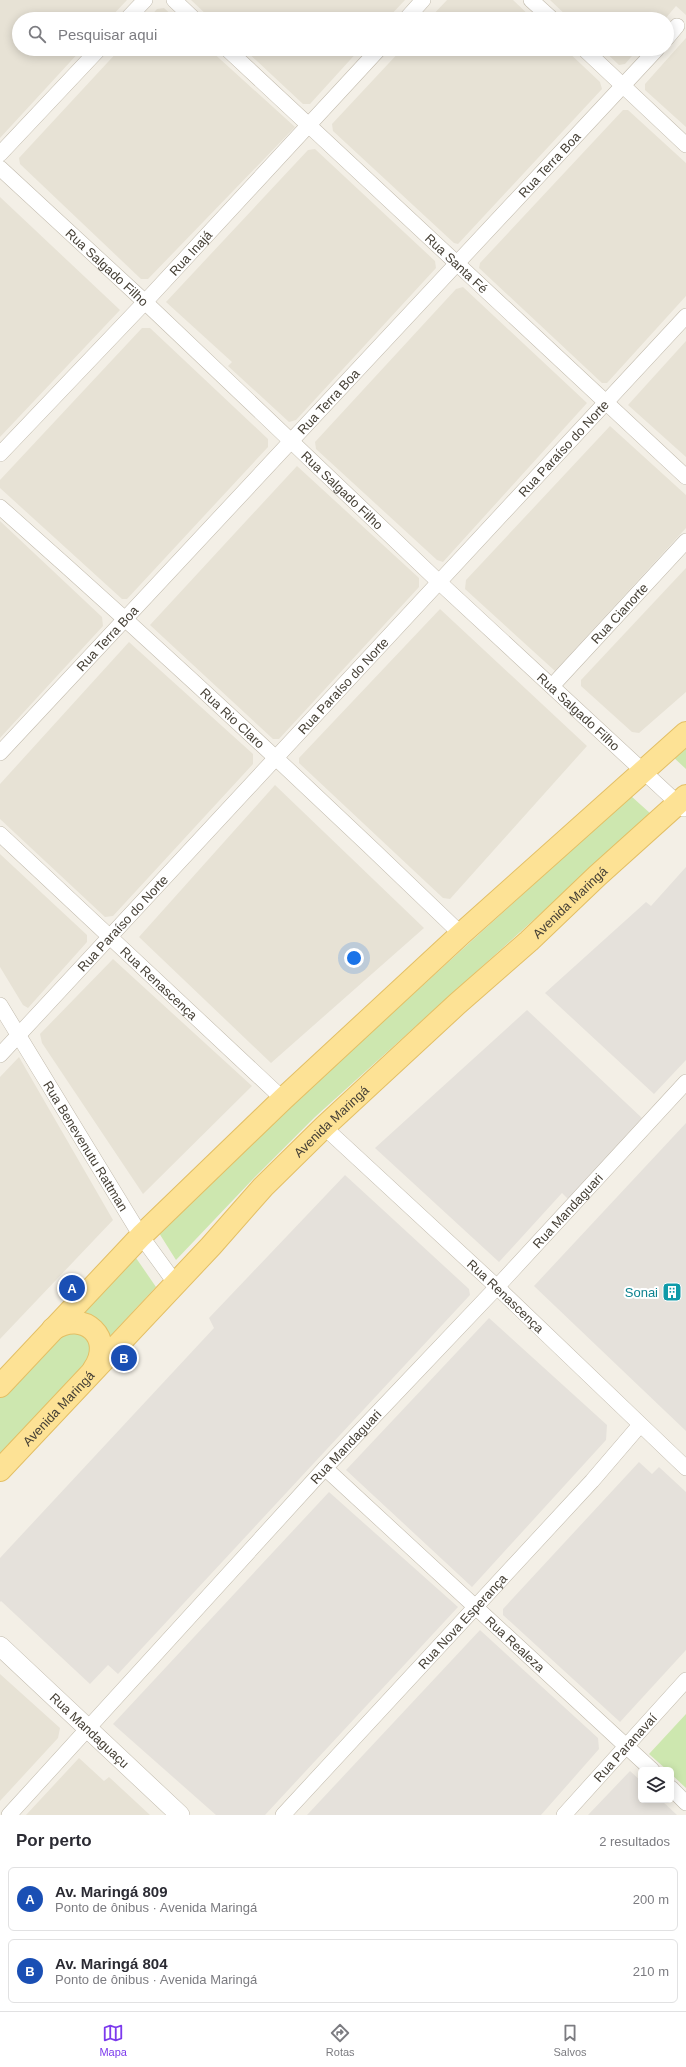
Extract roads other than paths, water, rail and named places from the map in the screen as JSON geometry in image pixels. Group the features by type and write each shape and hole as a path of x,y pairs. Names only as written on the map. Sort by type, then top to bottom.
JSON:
{"main road":[{"path":"0,1386 141,1236 283,1099 461,934 686,733"},
{"name":"Avenida Maringá","path":"0,1470 176,1284 263,1187 324,1127 457,1004 529,941 597,876 683,803"},
{"path":"53,1329 62,1323 73,1321 84,1324 93,1330 100,1339 102,1350 100,1361 94,1370"}],"street":[{"path":"134,12 145,0"},
{"path":"174,0 187,12"},
{"path":"412,12 423,0"},
{"path":"531,0 544,12"},
{"path":"674,30 677,26"},
{"path":"0,154 92,56"},
{"name":"Rua Santa Fé","path":"235,56 459,263 686,477"},
{"name":"Rua Inajá","path":"0,454 145,302 373,56"},
{"path":"591,56 686,145"},
{"name":"Rua Terra Boa","path":"0,753 459,263 651,56"},
{"name":"Rua Salgado Filho","path":"0,168 145,302 440,583 642,771 683,803"},
{"name":"Rua Paraíso do Norte","path":"0,1055 276,757 440,583 686,316"},
{"name":"Rua Rio Claro","path":"0,507 126,619 276,757 461,934"},
{"name":"Rua Cianorte","path":"552,686 686,541"},
{"name":"Rua Renascença","path":"0,834 283,1099"},
{"name":"Rua Benevenutu Rattman","path":"0,1005 141,1236 176,1284"},
{"name":"Rua Mandaguari","path":"9,1815 325,1468 496,1287 686,1082"},
{"name":"Rua Renascença","path":"324,1127 496,1287 686,1468"},
{"name":"Rua Nova Esperança","path":"283,1815 592,1481 640,1425"},
{"name":"Rua Realeza","path":"325,1468 649,1767"},
{"name":"Rua Mandaguaçu","path":"0,1646 180,1815"},
{"name":"Rua Paranavaí","path":"564,1815 686,1680"},
{"path":"674,1791 686,1803"}],"place":[{"name":"Av. Maringá 809","path":"72,1288"},
{"name":"Sonai","path":"672,1292"},
{"name":"Av. Maringá 804","path":"124,1358"}]}
